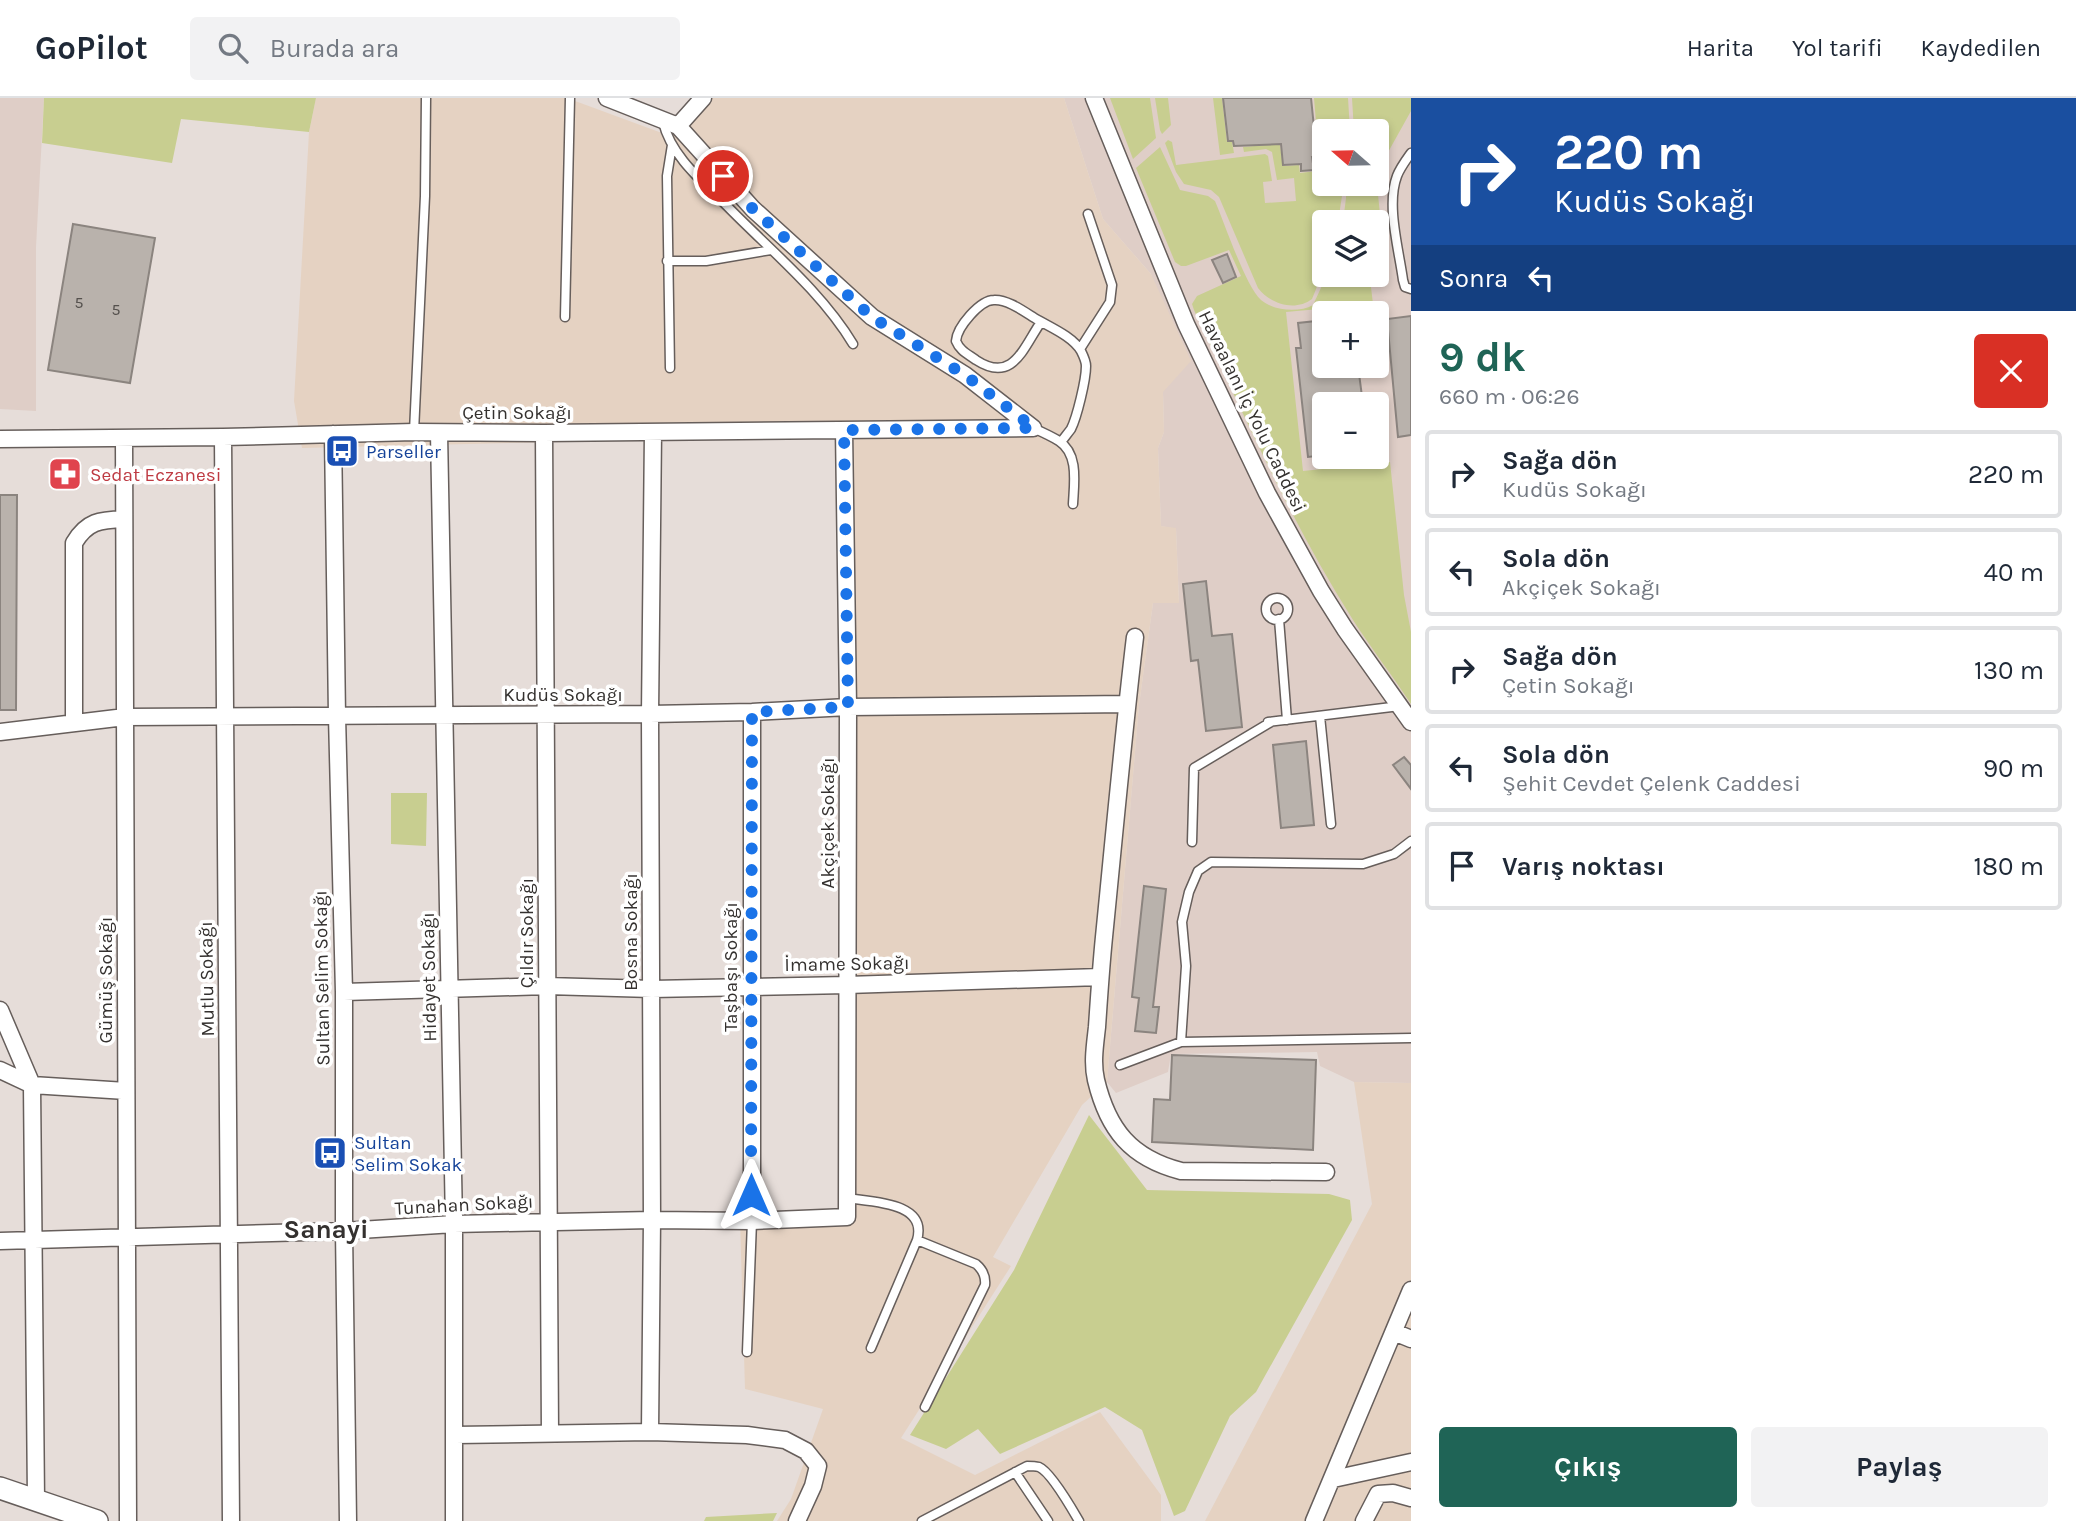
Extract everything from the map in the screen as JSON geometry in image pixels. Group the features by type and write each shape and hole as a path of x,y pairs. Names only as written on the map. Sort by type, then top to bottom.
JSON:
{"street":[{"path":"607,98 670,123 753,209 872,317 965,375 1034,428"},
{"path":"670,123 703,98"},
{"name":"Havaalanı İç Yolu Caddesi","path":"1094,98 1186,324 1267,493 1345,629 1411,722"},
{"name":"Çetin Sokağı","path":"0,439 414,432 1034,428"},
{"name":"Akçiçek Sokağı","path":"844,430 848,707 847,1216"},
{"name":"Bosna Sokağı","path":"650,1432 650,714 653,432"},
{"name":"Hidayet Sokağı","path":"439,433 454,1224 454,1521"},
{"name":"Çıldır Sokağı","path":"544,433 550,1433"},
{"name":"Sultan Selim Sokağı","path":"333,434 344,992 348,1521"},
{"name":"Mutlu Sokağı","path":"223,437 231,1234 231,1521"},
{"name":"Gümüş Sokağı","path":"124,438 128,1521"},
{"path":"74,722 74,543 80,532 91,524 124,519"},
{"path":"1135,637 1094,1060 1096,1077 1108,1112 1127,1143 1143,1157 1160,1166 1181,1171 1326,1172"},
{"name":"Kudüs Sokağı","path":"0,732 125,717 650,714 848,707 1127,704"},
{"name":"Taşbaşı Sokağı","path":"751,1221 752,712"},
{"name":"İmame Sokağı","path":"344,992 547,986 652,989 1100,977"},
{"path":"0,1010 32,1085 36,1500"},
{"path":"0,1070 32,1085 126,1091"},
{"name":"Tunahan Sokağı","path":"0,1241 344,1231 550,1221 751,1221 847,1216"},
{"path":"1314,1521 1411,1290"},
{"path":"1394,1332 1411,1339"},
{"path":"455,1435 650,1432 747,1435 785,1440 806,1451 818,1466 813,1486 797,1521"},
{"path":"1332,1479 1411,1462"},
{"path":"0,1488 97,1521"},
{"path":"1364,1521 1378,1494 1394,1493 1411,1498"}],"lane":[{"path":"414,432 425,196 426,98"},
{"path":"565,317 570,98"},
{"path":"670,123 672,145 667,176 670,368"},
{"path":"672,145 698,177 823,302 853,344"},
{"path":"1411,153 1398,174 1393,206 1403,280 1405,287 1411,289"},
{"path":"1080,349 1110,302 1112,285 1088,214"},
{"path":"667,261 706,261 771,250"},
{"path":"1041,322 1012,364 1001,368 984,365 961,350 956,341 960,328 980,306 990,300 1004,302 1041,322 1067,337 1080,349 1087,365 1080,401 1070,429 1061,442"},
{"path":"1034,428 1061,442 1072,459 1073,504"},
{"path":"1279,619 1287,720"},
{"path":"1260,723 1400,706"},
{"path":"1320,716 1331,824"},
{"path":"1192,842 1194,768 1271,722"},
{"path":"1181,1042 1186,966 1182,922 1189,892 1198,871 1211,862 1363,864 1394,854 1411,841"},
{"path":"1120,1065 1181,1042 1411,1038"},
{"path":"846,1198 902,1209 913,1214 919,1226 917,1240 871,1348"},
{"path":"747,1352 751,1221"},
{"path":"917,1240 976,1264 985,1277 985,1286 925,1406"},
{"path":"922,1521 1027,1466 1040,1467 1061,1491 1079,1521"},
{"path":"1015,1472 1048,1521"}],"shaded area":[{"path":"0,98 44,98 36,247 36,411 0,409"},
{"path":"316,98 567,98 670,136 702,98 1064,98 1103,219 1151,274 1191,361 1163,392 1164,432 1158,448 1161,526 1176,528 1179,603 1153,603 1139,705 1107,1082 1082,1105 993,1257 1011,1266 901,1438 975,1475 1100,1412 1161,1495 1161,1521 777,1521 791,1499 823,1409 745,1389 740,1219 844,1215 838,435 302,448 294,401 309,132"},
{"path":"1064,98 1411,98 1411,1083 1354,1082 1320,1066 1317,1052 1171,1054 1168,1072 1116,1093 1107,1082 1139,705 1153,603 1179,602 1176,529 1161,526 1158,448 1164,432 1163,392 1151,274 1103,219"},
{"path":"1354,1082 1411,1083 1411,1521 1205,1521 1372,1204"}],"green space":[{"path":"44,98 316,98 309,132 181,119 172,163 42,143"},
{"path":"1110,98 1150,98 1156,138 1133,159"},
{"path":"1155,98 1168,98 1171,125 1162,134 1160,130"},
{"path":"1213,98 1222,98 1227,142 1232,142 1234,153 1220,155"},
{"path":"1314,98 1348,98 1349,119 1316,119"},
{"path":"1352,98 1411,98 1411,111 1390,149 1390,119 1353,119"},
{"path":"1276,118 1283,166 1299,165 1300,173 1312,172 1312,196 1342,196 1340,210 1312,210 1312,287 1317,287 1312,299 1291,305 1276,302 1258,288 1219,197 1211,190 1184,184 1176,172 1165,143 1168,140 1172,142 1176,165 1265,154 1268,156 1272,181 1263,182 1265,203 1296,201 1294,178 1277,180 1272,152 1266,149 1244,152 1243,147 1266,145 1263,120"},
{"path":"1160,147 1180,190 1208,196 1215,201 1248,281 1261,300 1279,309 1294,310 1312,306 1312,310 1286,312 1303,471 1389,469 1390,462 1404,595 1411,632 1411,704 1353,620 1309,545 1194,310 1192,304 1197,296 1241,276 1229,250 1186,266 1175,262 1136,168"},
{"path":"1346,196 1378,196 1380,210 1344,210"},
{"path":"1321,287 1371,287 1373,301 1315,301"},
{"path":"391,793 427,793 426,846 391,844"},
{"path":"1089,1115 1147,1190 1329,1194 1350,1200 1352,1220 1256,1392 1230,1416 1185,1511 1174,1516 1142,1430 1105,1407 1000,1454 978,1429 946,1449 910,1435 1014,1270"},
{"path":"777,1513 773,1521 704,1521 706,1517"}],"building":[{"path":"1223,98 1311,98 1312,170 1301,171 1301,164 1283,165 1281,144 1234,146 1233,141 1228,141"},
{"path":"73,224 155,238 130,383 48,370"},
{"path":"1227,254 1236,277 1223,283 1212,260"},
{"path":"1411,316 1411,435 1398,437 1389,340 1389,319"},
{"path":"1312,321 1312,378 1360,378 1361,392 1312,392 1312,457 1308,457 1296,348 1301,348 1298,323"},
{"path":"0,495 17,495 16,710 0,710"},
{"path":"1206,581 1212,636 1232,634 1242,727 1206,731 1198,660 1191,661 1183,584"},
{"path":"1306,741 1314,825 1281,828 1273,745"},
{"path":"1404,757 1411,765 1411,789 1393,765"},
{"path":"1144,886 1166,889 1153,1007 1159,1007 1156,1033 1135,1031 1139,998 1132,997"},
{"path":"1172,1055 1316,1060 1313,1150 1152,1142 1154,1099 1170,1100"}],"place":[{"name":"Parseller","path":"342,451"},
{"name":"Sedat Eczanesi","path":"65,474"},
{"name":"Sultan Selim Sokak","path":"330,1153"}],"district":[{"name":"Sanayi","path":"326,1229"}],"route":[{"path":"723,176 753,209 872,317 965,375 1034,428 844,430 848,707 752,712 751,1195"}]}
